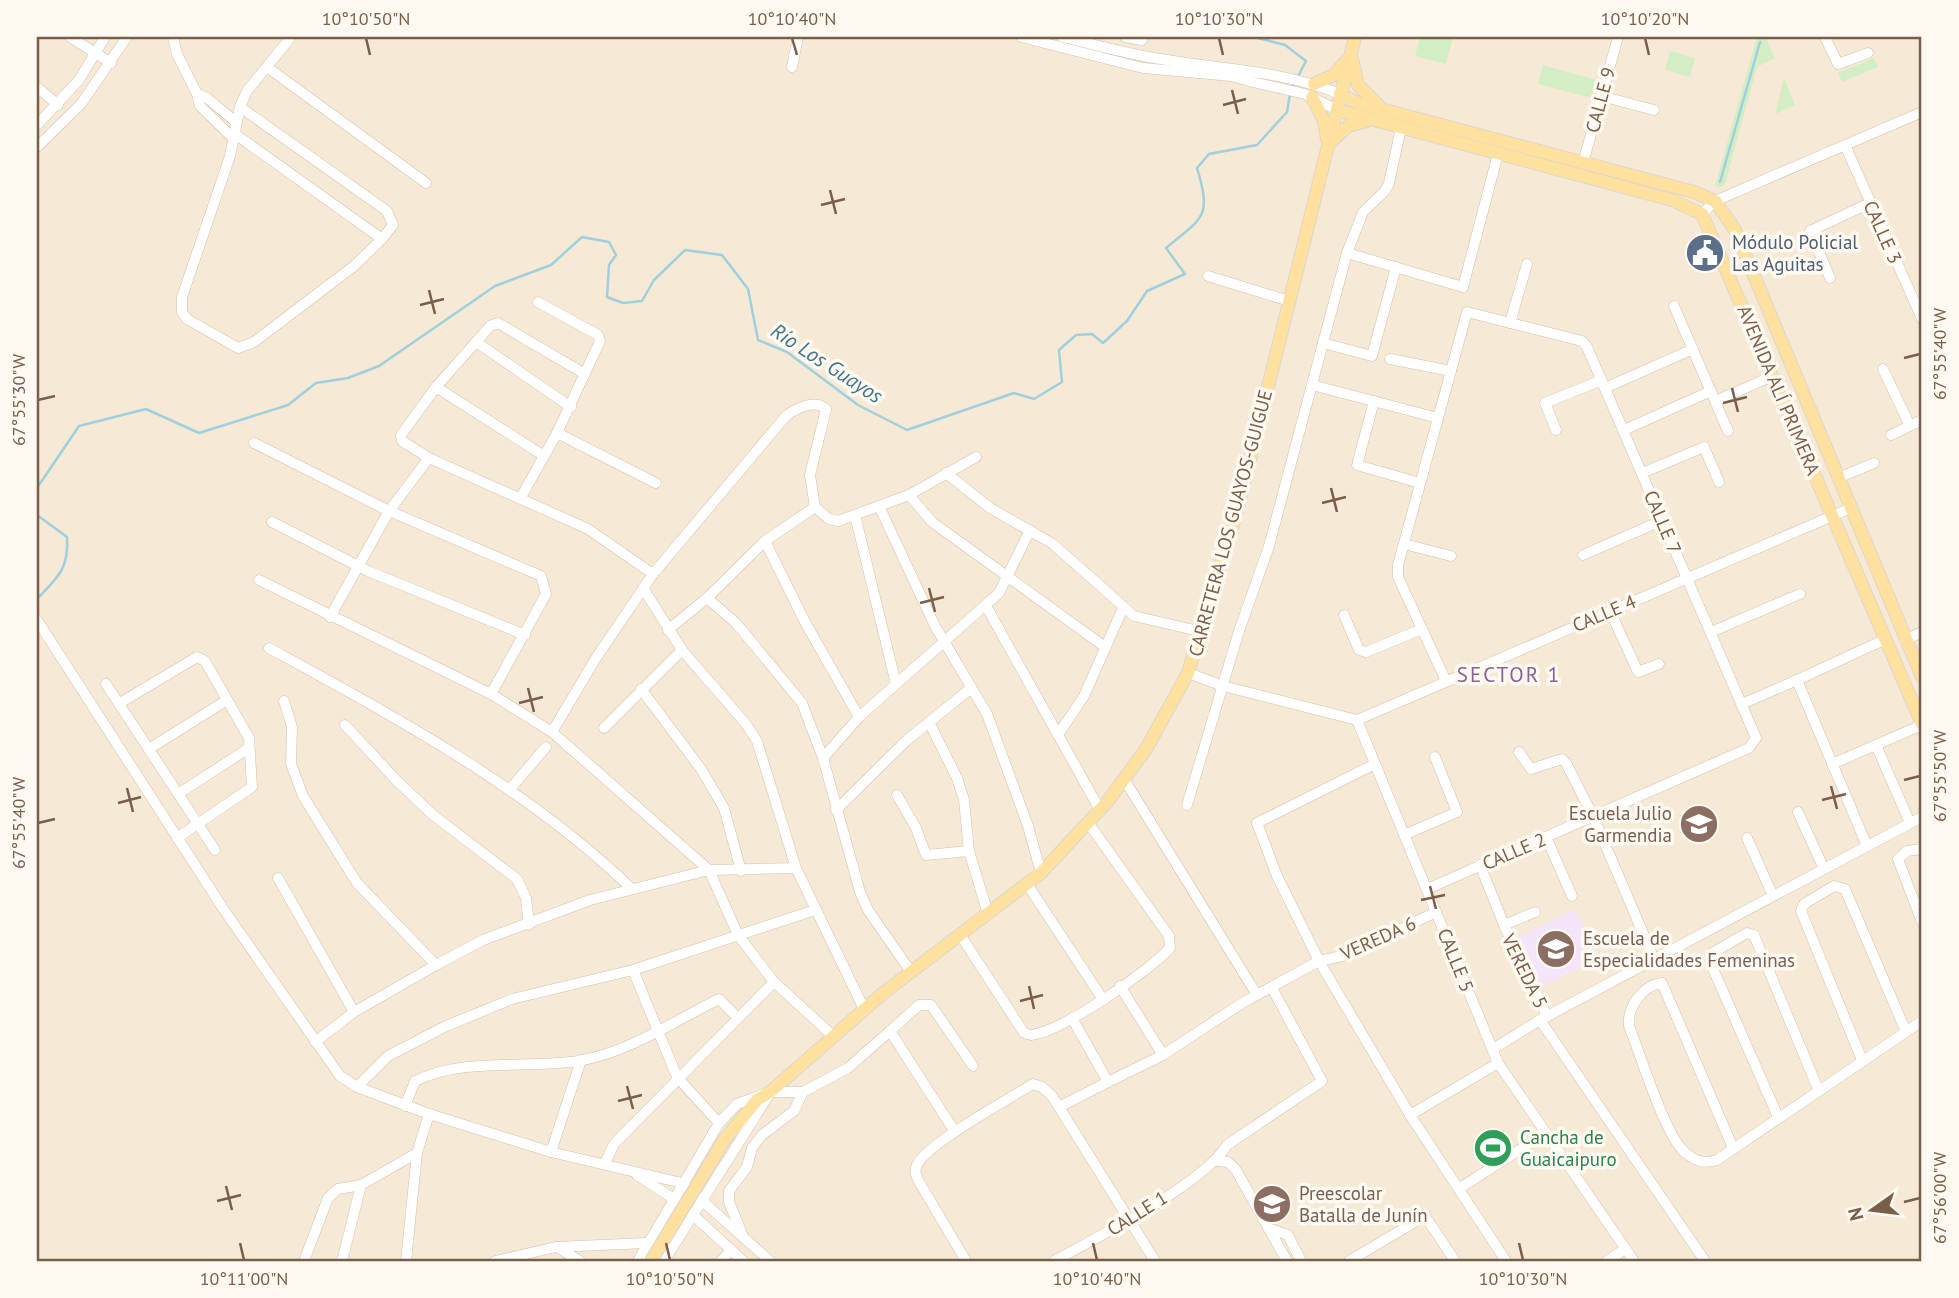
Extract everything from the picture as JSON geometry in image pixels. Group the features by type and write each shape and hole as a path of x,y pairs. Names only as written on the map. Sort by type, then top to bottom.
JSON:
{"main road":[{"name":"CARRETERA LOS GUAYOS-GUIGUE","path":"651,1261 725,1139 757,1100 770,1093 864,1009 1041,873 1089,824 1146,749 1188,673 1203,632 1239,504 1355,37"},
{"path":"1328,146 1324,121 1309,89 1334,75 1351,51"},
{"path":"1351,51 1358,85 1373,102 1387,111"},
{"path":"1340,94 1358,103 1694,192 1715,201"},
{"path":"1337,110 1672,200 1702,214"},
{"path":"1328,146 1348,126 1376,122"},
{"name":"AVENIDA ALÍ PRIMERA","path":"1715,201 1735,230 1922,677"},
{"name":"AVENIDA ALÍ PRIMERA","path":"1702,214 1922,725"}],"street":[{"path":"70,37 111,64"},
{"path":"37,125 58,105 96,55 105,37"},
{"path":"37,147 81,104 127,37"},
{"path":"173,37 177,54 197,94 200,106 234,137 382,239"},
{"path":"240,107 387,211 393,225 354,266 245,346 229,345 187,319 182,312 182,297 234,137 240,107 247,91 291,37"},
{"path":"792,68 798,37"},
{"path":"1021,37 1143,68 1231,76 1257,83 1340,94"},
{"path":"1062,37 1169,61 1260,71 1309,89 1337,110"},
{"path":"1125,37 1142,40"},
{"name":"CALLE 9","path":"1583,163 1601,96 1603,73 1618,37"},
{"path":"1825,37 1838,64 1868,53"},
{"path":"267,67 426,183"},
{"path":"37,87 58,105"},
{"path":"197,94 207,98 236,122"},
{"path":"1601,96 1654,110"},
{"path":"1702,214 1715,201 1922,112"},
{"path":"1187,805 1269,546 1347,253 1363,212 1390,183 1401,128"},
{"name":"CALLE 3","path":"1845,145 1922,319"},
{"path":"1347,253 1463,287 1498,154"},
{"path":"1829,278 1810,231 1870,203"},
{"path":"1446,681 1398,577 1404,544 1467,312 1510,323 1527,264"},
{"path":"1323,343 1372,356 1396,267"},
{"path":"1208,276 1289,301"},
{"path":"521,497 571,407 600,338 538,302"},
{"path":"1674,306 1728,431"},
{"path":"586,373 498,323 490,326 436,387 401,435 405,446 588,529 653,574"},
{"name":"CALLE 7","path":"1510,323 1582,341 1604,384 1742,704"},
{"path":"476,342 571,407"},
{"path":"1556,430 1545,403 1604,384 1693,349"},
{"path":"1391,359 1451,372"},
{"path":"1884,369 1910,426"},
{"path":"1624,430 1773,376"},
{"path":"1312,385 1438,418"},
{"path":"436,387 544,456"},
{"path":"1374,401 1357,465 1420,483"},
{"path":"552,732 653,574 786,416 800,407 817,404 825,409 810,475 815,508 829,519 838,521 909,495 976,457"},
{"path":"1891,435 1922,420"},
{"path":"557,433 656,483"},
{"path":"254,443 389,511 541,576 546,594 491,694"},
{"path":"1642,472 1704,447 1719,482"},
{"path":"330,617 389,511 429,458"},
{"path":"1838,478 1874,463"},
{"path":"946,473 990,508 1053,544 1134,617 1203,632"},
{"path":"909,495 932,522 1105,647"},
{"path":"879,506 946,643 986,714 1028,826 1041,873"},
{"path":"668,630 707,598 765,541 815,508"},
{"name":"CALLE 4","path":"1357,720 1851,508"},
{"path":"855,515 895,684"},
{"path":"1583,555 1662,520"},
{"path":"272,522 358,566 525,635"},
{"path":"823,758 859,716 946,643 999,593 1030,530"},
{"path":"765,541 804,622 859,716"},
{"path":"1404,544 1451,556"},
{"path":"259,580 491,694 552,732 709,870 738,935 774,982 833,1036"},
{"path":"643,588 682,650 746,724 757,741 796,868 864,1009"},
{"path":"1711,632 1800,594"},
{"path":"707,598 749,637 802,703 823,758 867,910 911,972"},
{"path":"986,606 1100,810"},
{"path":"1058,735 1084,696 1123,608"},
{"path":"1610,611 1638,672 1659,664"},
{"path":"1344,615 1359,650 1366,652 1422,629"},
{"path":"37,620 177,838 340,1076 357,1087 429,1114 551,1152 682,1183 770,1261"},
{"path":"1905,640 1922,632"},
{"path":"1742,704 1886,639"},
{"path":"269,648 375,707 510,789 605,863 631,888"},
{"path":"604,728 682,650"},
{"path":"120,704 197,657 205,661 247,734 252,787 177,838"},
{"path":"1188,673 1223,686 1357,720"},
{"path":"1797,680 1867,846"},
{"path":"106,684 215,850"},
{"path":"641,689 701,769 724,808 741,871"},
{"path":"836,810 929,722 970,689"},
{"path":"149,749 227,700"},
{"path":"284,701 292,727 291,764 303,796 357,883 436,965"},
{"name":"CALLE 2","path":"1427,889 1749,748 1756,738 1742,704"},
{"name":"CALLE 5","path":"1357,720 1498,1063 1634,1261"},
{"path":"929,722 957,778 964,800 969,851 988,914"},
{"path":"345,725 433,815 517,879 526,898 529,925"},
{"path":"1832,764 1922,725"},
{"path":"1876,745 1910,823"},
{"path":"510,789 546,747"},
{"path":"178,794 249,748"},
{"path":"1519,752 1531,769 1562,759 1593,816 1654,959"},
{"path":"1404,835 1457,812 1435,757"},
{"path":"1375,764 1257,823 1277,876 1319,961 1410,1115 1506,1261"},
{"path":"1124,779 1256,995"},
{"path":"897,795 916,828 926,855 969,851"},
{"path":"1798,812 1824,869"},
{"path":"1493,1049 1543,1018 1922,817"},
{"path":"961,936 1024,1033 1037,1034 1072,1018 1158,961 1170,948 1169,936 1089,824"},
{"path":"1546,837 1572,896"},
{"path":"1747,838 1773,896"},
{"path":"1922,849 1907,850 1898,859 1922,922"},
{"name":"VEREDA 5","path":"1480,865 1543,1018 1705,1261"},
{"path":"315,1042 354,1012 482,940 529,925 590,900 709,870 796,868"},
{"path":"278,878 354,1012"},
{"path":"1027,884 1102,998"},
{"path":"1863,1060 1801,911 1804,904 1834,886 1845,889 1906,1032"},
{"path":"357,1087 388,1056 446,1026 512,999 633,970 815,910"},
{"name":"VEREDA 6","path":"1059,1107 1163,1055 1256,995 1319,961 1346,955 1436,912"},
{"name":"VEREDA 5","path":"1504,925 1535,912"},
{"path":"1778,1118 1710,962 1712,953 1747,933 1754,935 1818,1089"},
{"path":"633,970 677,1077 719,1123"},
{"path":"605,1163 614,1144 677,1077 774,982"},
{"path":"1733,1148 1662,983 1657,983 1634,1002 1628,1017 1674,1139 1694,1160 1705,1164 1733,1148 1922,1021"},
{"path":"1120,986 1163,1055"},
{"name":"CALLE 1","path":"1054,1261 1129,1219 1217,1161 1227,1145 1322,1081 1272,988"},
{"path":"405,1106 415,1081 437,1070 581,1060 659,1033 719,999 738,1018"},
{"path":"638,1261 646,1243 719,1123 737,1104 770,1093 803,1092 848,1068 919,1005 932,1005 973,1066"},
{"path":"1072,1018 1108,1082"},
{"path":"890,1031 956,1132"},
{"path":"551,1152 581,1060"},
{"path":"1410,1115 1498,1063"},
{"path":"965,1261 915,1171 918,1162 956,1132 1032,1084 1042,1087 1059,1107 1155,1261"},
{"path":"745,1241 729,1202 729,1191 747,1167 752,1148 762,1135 794,1111 803,1092"},
{"path":"664,1261 770,1093"},
{"path":"406,1261 417,1153 429,1114"},
{"path":"1460,1188 1546,1133"},
{"path":"304,1261 328,1198 338,1189 362,1185 417,1153"},
{"path":"1217,1161 1228,1162 1236,1170 1287,1261"},
{"path":"624,1168 674,1198 743,1261"},
{"path":"342,1261 362,1185"},
{"path":"1349,1261 1425,1216 1455,1261"},
{"path":"1268,1228 1288,1235 1301,1261"},
{"path":"495,1261 556,1247 646,1243"},
{"path":"556,1247 580,1261"},
{"path":"1607,1261 1625,1249"},
{"path":"721,1261 731,1250"}],"shaded area":[{"path":"37,37 1922,37 1922,1261 37,1261"},
{"name":"Escuela de Especialidades Femeninas","path":"1575,909 1599,958 1537,989 1513,940"}],"green space":[{"path":"1420,37 1453,37 1446,64 1415,56"},
{"path":"1757,37 1765,37 1775,58 1757,67 1725,184 1719,188 1715,186"},
{"path":"1670,51 1695,58 1690,77 1665,70"},
{"path":"1874,58 1878,67 1842,82 1838,73"},
{"path":"1543,65 1596,80 1591,98 1538,84"},
{"path":"1784,78 1795,105 1775,114"},
{"name":"Cancha de Guaicaipuro","path":"1503,1129 1514,1147 1483,1167 1471,1149"}],"waterway":[{"name":"Río Los Guayos","path":"1254,37 1285,45 1306,61 1292,88"},
{"path":"1720,182 1760,42"},
{"name":"Río Los Guayos","path":"37,488 79,426 146,409 199,433 288,405 316,383 348,378 379,366 495,286 551,265 582,237 609,242 616,255 609,265 607,297 623,303 642,301 654,280 685,250 722,255 748,289 758,340 787,352 858,405 907,430 1014,393 1034,399 1062,382 1059,350 1076,335 1092,334 1103,343 1127,321 1147,291 1185,274 1166,248 1201,215 1204,197 1197,168 1209,154 1257,145 1287,112 1290,94"},
{"name":"Río Los Guayos","path":"37,515 67,537 66,557 61,572 37,599"}],"place":[{"name":"Módulo Policial Las Aguitas","path":"1705,253"},
{"name":"Escuela Julio Garmendia","path":"1699,824"},
{"name":"Escuela de Especialidades Femeninas","path":"1556,949"},
{"name":"Cancha de Guaicaipuro","path":"1493,1148"},
{"name":"Preescolar Batalla de Junín","path":"1272,1204"}],"district":[{"name":"SECTOR 1","path":"1509,674"}]}
